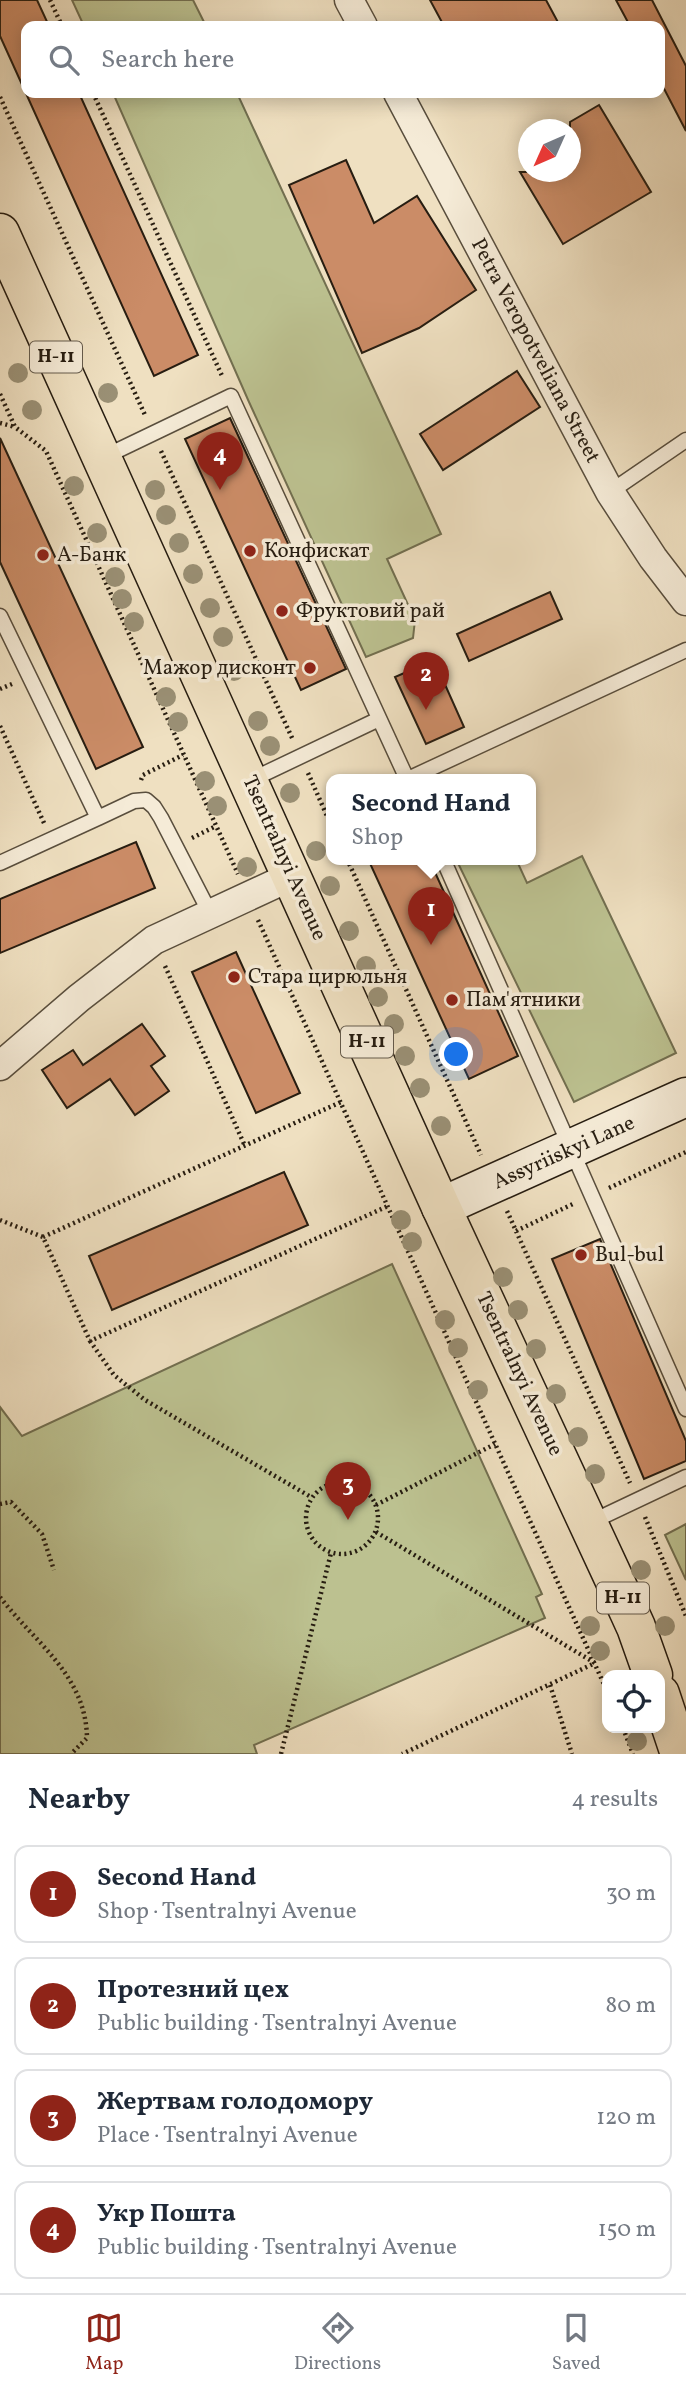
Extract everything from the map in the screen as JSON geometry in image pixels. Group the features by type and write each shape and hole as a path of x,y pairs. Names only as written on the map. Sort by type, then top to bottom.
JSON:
{"main road":[{"name":"Tsentralnyi Avenue","path":"3,251 102,457 441,1207 589,1523 636,1627 651,1670"},
{"path":"665,1709 680,1754"}],"street":[{"name":"Petra Veropotveliana Street","path":"401,98 610,492 653,558 686,601"},
{"path":"0,1066 79,998 154,940 292,876"},
{"name":"Assyriiskyi Lane","path":"441,1207 686,1097"}],"lane":[{"path":"102,457 231,396 406,774"},
{"path":"610,492 686,440"},
{"path":"0,616 98,818"},
{"path":"419,774 686,650"},
{"path":"249,780 379,719"},
{"path":"0,863 134,801 146,800 154,807 210,913"},
{"path":"446,865 686,1409"},
{"path":"589,1523 686,1477"}],"path":[{"path":"50,0 60,21"},
{"path":"0,97 326,814"},
{"path":"95,98 231,396"},
{"path":"0,394 15,427"},
{"path":"0,423 15,427 46,451 602,1679"},
{"path":"0,726 51,839"},
{"path":"134,801 143,775 183,755"},
{"path":"350,865 637,1501 686,1616"},
{"path":"154,940 244,1144"},
{"path":"43,1237 341,1102"},
{"path":"90,1341 388,1206"},
{"path":"0,1220 43,1237 90,1341 114,1375 145,1399 311,1497"},
{"path":"376,1506 495,1444"},
{"path":"346,1481 359,1485 370,1494 376,1506 379,1519 376,1532 368,1543 357,1551 331,1553 318,1546 305,1523 311,1497 332,1482 346,1481"},
{"path":"0,1504 11,1502 42,1534 54,1570"},
{"path":"376,1532 595,1663"},
{"path":"281,1754 331,1553"},
{"path":"0,1597 66,1672 81,1698 88,1738 71,1754"},
{"path":"402,1754 595,1663"},
{"path":"550,1684 572,1754"},
{"path":"625,1733 633,1754"}],"green space":[{"path":"72,0 193,0 204,21 82,21"},
{"path":"115,98 239,98 441,534 387,559 415,620 413,638 366,657 249,402"},
{"path":"582,856 676,1053 574,1102 459,865 519,865 527,883"},
{"path":"392,1264 542,1594 536,1597 545,1618 254,1745 257,1754 0,1754 0,1407 22,1436"},
{"path":"686,1524 686,1580 665,1535"}],"building":[{"path":"0,0 37,0 47,21 21,21 21,82 0,36"},
{"path":"430,0 546,0 557,21 441,21"},
{"path":"616,0 652,0 663,21 627,21"},
{"path":"665,25 686,66 686,131 665,91"},
{"path":"28,98 81,98 198,355 154,376"},
{"path":"599,105 651,192 563,244 526,182 581,182 581,119 575,119"},
{"path":"346,160 374,223 417,196 476,290 419,328 362,353 289,185"},
{"path":"517,371 540,407 443,470 420,434"},
{"path":"230,418 346,669 301,690 185,439"},
{"path":"0,438 143,747 96,769 0,562"},
{"path":"550,592 562,619 469,661 457,634"},
{"path":"434,660 464,727 426,744 395,677"},
{"path":"136,842 155,888 0,953 0,899"},
{"path":"371,865 432,865 518,1056 469,1079"},
{"path":"236,952 300,1093 256,1113 192,972"},
{"path":"142,1024 165,1056 151,1066 169,1091 135,1115 110,1079 67,1108 42,1070 73,1050 83,1065"},
{"path":"284,1172 308,1225 112,1310 89,1256"},
{"path":"600,1239 686,1441 686,1461 644,1479 552,1259"}],"place":[{"name":"Укр Пошта","path":"220,490"},
{"name":"Конфискат","path":"250,551"},
{"name":"А-Банк","path":"43,555"},
{"name":"Фруктовий рай","path":"282,611"},
{"name":"Мажор дисконт","path":"310,668"},
{"name":"Протезний цех","path":"426,710"},
{"name":"Second Hand","path":"431,945"},
{"name":"Стара цирюльня","path":"234,977"},
{"name":"Пам'ятники","path":"452,1000"},
{"name":"Bul-bul","path":"581,1255"},
{"name":"Жертвам голодомору","path":"348,1520"}]}
